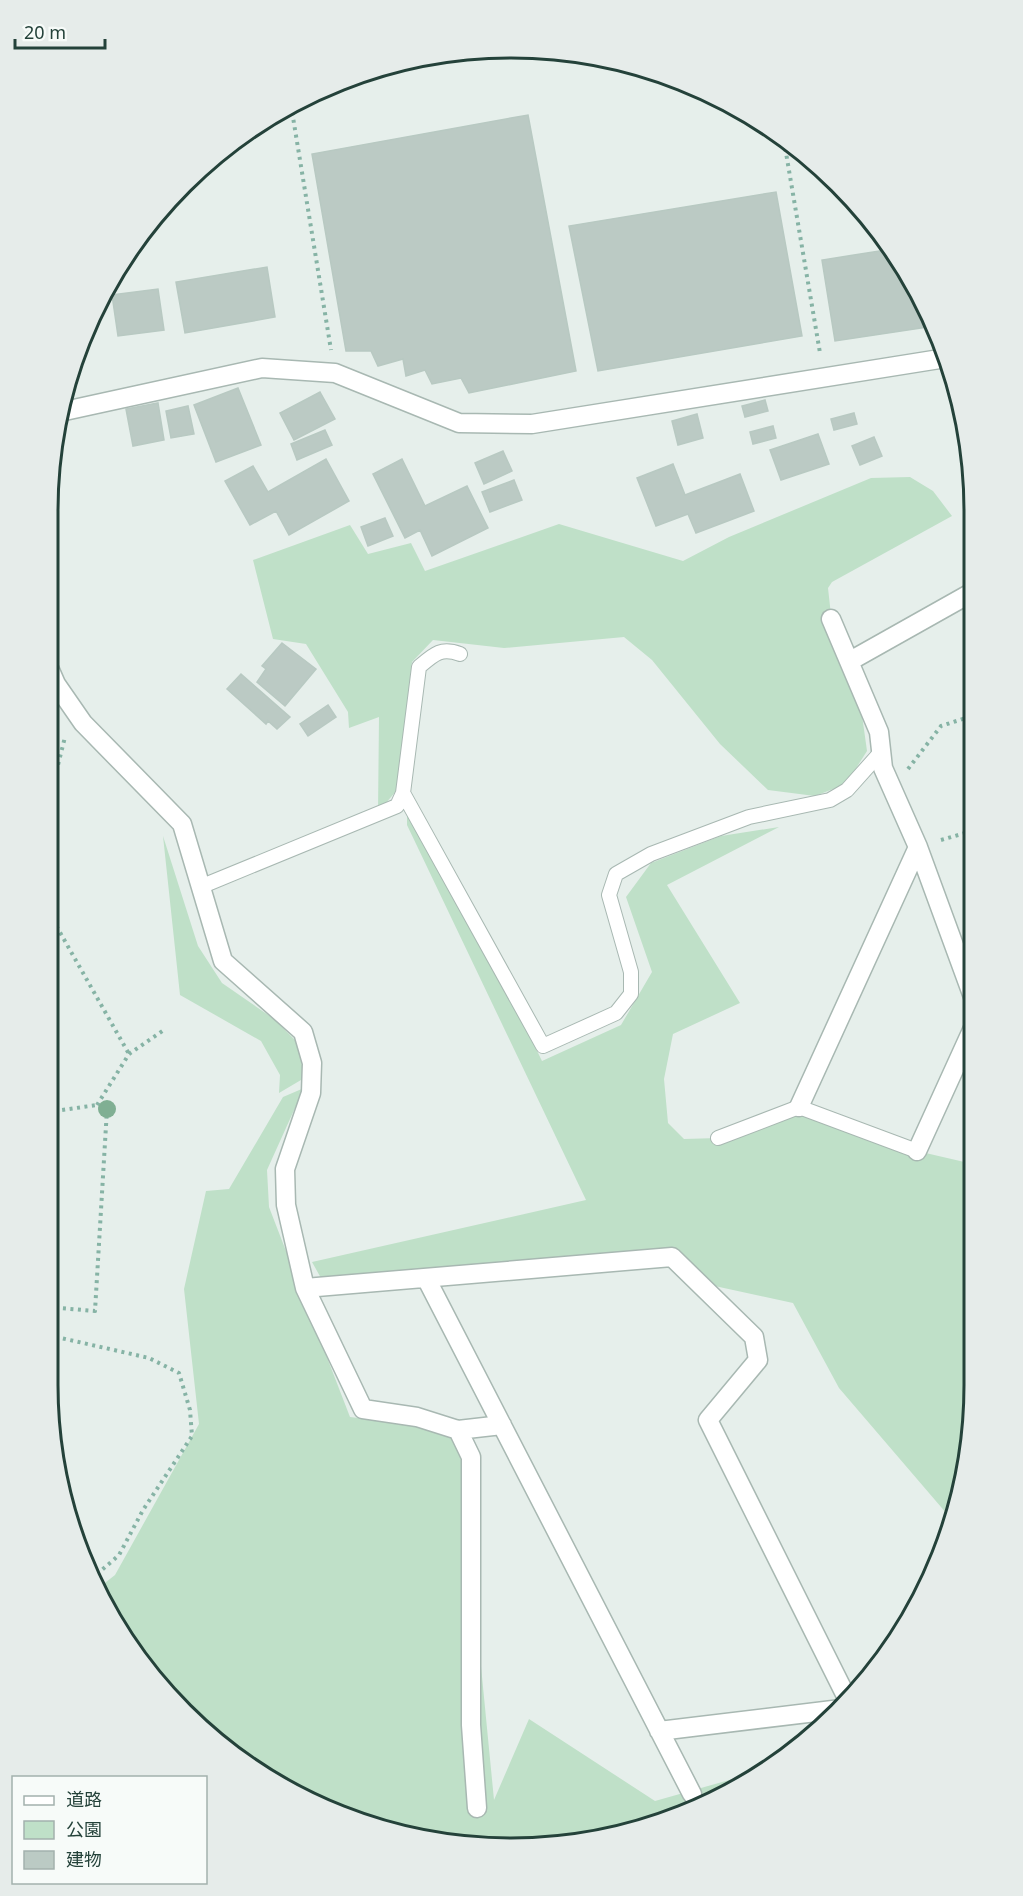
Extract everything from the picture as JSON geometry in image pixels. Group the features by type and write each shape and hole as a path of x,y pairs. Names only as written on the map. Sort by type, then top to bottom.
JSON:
{"street":[{"path":"70,410 262,368 334,373 459,423 532,424 938,359"},
{"path":"850,661 964,597"},
{"path":"831,619 879,732 883,768 918,847 964,972"},
{"path":"58,687 83,723 182,824 223,961 303,1032 312,1063 311,1093 285,1169 286,1205 305,1288 363,1409 417,1417 458,1430 502,1425"},
{"path":"799,1107 918,847"},
{"path":"917,1151 964,1048"},
{"path":"305,1288 672,1257 754,1337 758,1360 708,1420 844,1692"},
{"path":"426,1278 692,1794"},
{"path":"458,1430 471,1457 471,1725 477,1808"},
{"path":"659,1731 826,1711"}],"lane":[{"path":"200,887 396,807 403,793 419,667 447,649 460,654"},
{"path":"403,793 543,1046 616,1013 631,994 632,972 609,895 616,874 651,854 749,817 830,800 847,790 881,752"},
{"path":"718,1138 799,1107 917,1151"}],"path":[{"path":"293,115 334,373"},
{"path":"786,151 824,377"},
{"path":"58,766 73,708"},
{"path":"892,789 941,726 964,719"},
{"path":"918,847 964,833"},
{"path":"58,930 129,1054"},
{"path":"97,1105 129,1054 164,1030"},
{"path":"58,1111 97,1105 107,1109 95,1311 58,1308"},
{"path":"58,1338 149,1358 179,1373 190,1410 192,1436 143,1510 119,1555 99,1572"}],"green space":[{"path":"910,477 933,491 952,516 832,582 828,588 831,615 861,708 867,751 846,784 815,796 768,790 720,744 652,660 624,637 504,648 433,640 412,662 398,789 378,812 379,717 349,728 348,712 306,644 273,639 253,560 350,525 368,554 411,543 425,571 559,524 683,561 729,537 871,478"},
{"path":"407,799 473,920 542,1061 621,1025 652,972 626,897 651,863 721,836 779,827 667,885 740,1003 673,1034 664,1079 668,1123 684,1139 718,1138 796,1108 917,1151 964,1162 964,1414 956,1473 946,1512 839,1388 793,1303 701,1283 672,1257 326,1287 312,1262 586,1200 407,825"},
{"path":"163,836 198,946 222,983 274,1019 296,1041 304,1074 301,1080 279,1093 280,1075 261,1041 180,995"},
{"path":"304,1088 267,1170 269,1207 350,1417 458,1430 494,1800 529,1719 655,1801 736,1778 685,1803 657,1813 629,1822 571,1834 512,1838 482,1837 423,1829 338,1803 285,1777 260,1761 236,1744 191,1705 152,1660 135,1636 104,1583 115,1575 199,1424 184,1289 206,1191 229,1189 283,1097"}],"building":[{"path":"528,115 576,371 469,393 461,378 432,384 425,370 406,376 403,359 378,366 371,351 346,351 312,154"},
{"path":"776,192 802,336 598,371 569,226"},
{"path":"881,251 904,285 925,327 835,341 822,260"},
{"path":"267,267 275,317 185,333 176,282"},
{"path":"158,289 164,330 118,336 114,295"},
{"path":"238,388 261,445 216,462 194,405"},
{"path":"320,392 335,419 294,440 280,413"},
{"path":"765,400 768,411 745,417 742,406"},
{"path":"158,403 164,440 133,446 126,409"},
{"path":"188,406 194,434 171,438 166,411"},
{"path":"854,413 857,424 834,430 831,419"},
{"path":"697,414 703,438 678,445 672,421"},
{"path":"773,426 776,438 753,444 750,432"},
{"path":"325,430 332,445 297,460 291,444"},
{"path":"818,434 829,464 781,480 770,450"},
{"path":"874,437 882,456 860,465 852,446"},
{"path":"503,451 512,471 484,484 475,463"},
{"path":"326,459 349,501 289,535 276,511 250,525 225,481 253,466 268,492"},
{"path":"402,459 425,506 467,486 488,528 432,556 420,530 405,538 373,474"},
{"path":"673,464 685,495 740,474 754,511 696,533 688,514 656,526 637,478"},
{"path":"514,480 522,500 490,512 482,492"},
{"path":"385,518 393,536 368,546 361,527"},
{"path":"282,643 316,669 285,706 257,682 266,669 262,666"},
{"path":"241,674 290,717 277,729 268,721 266,724 227,689"},
{"path":"328,705 336,717 308,736 300,724"}]}
